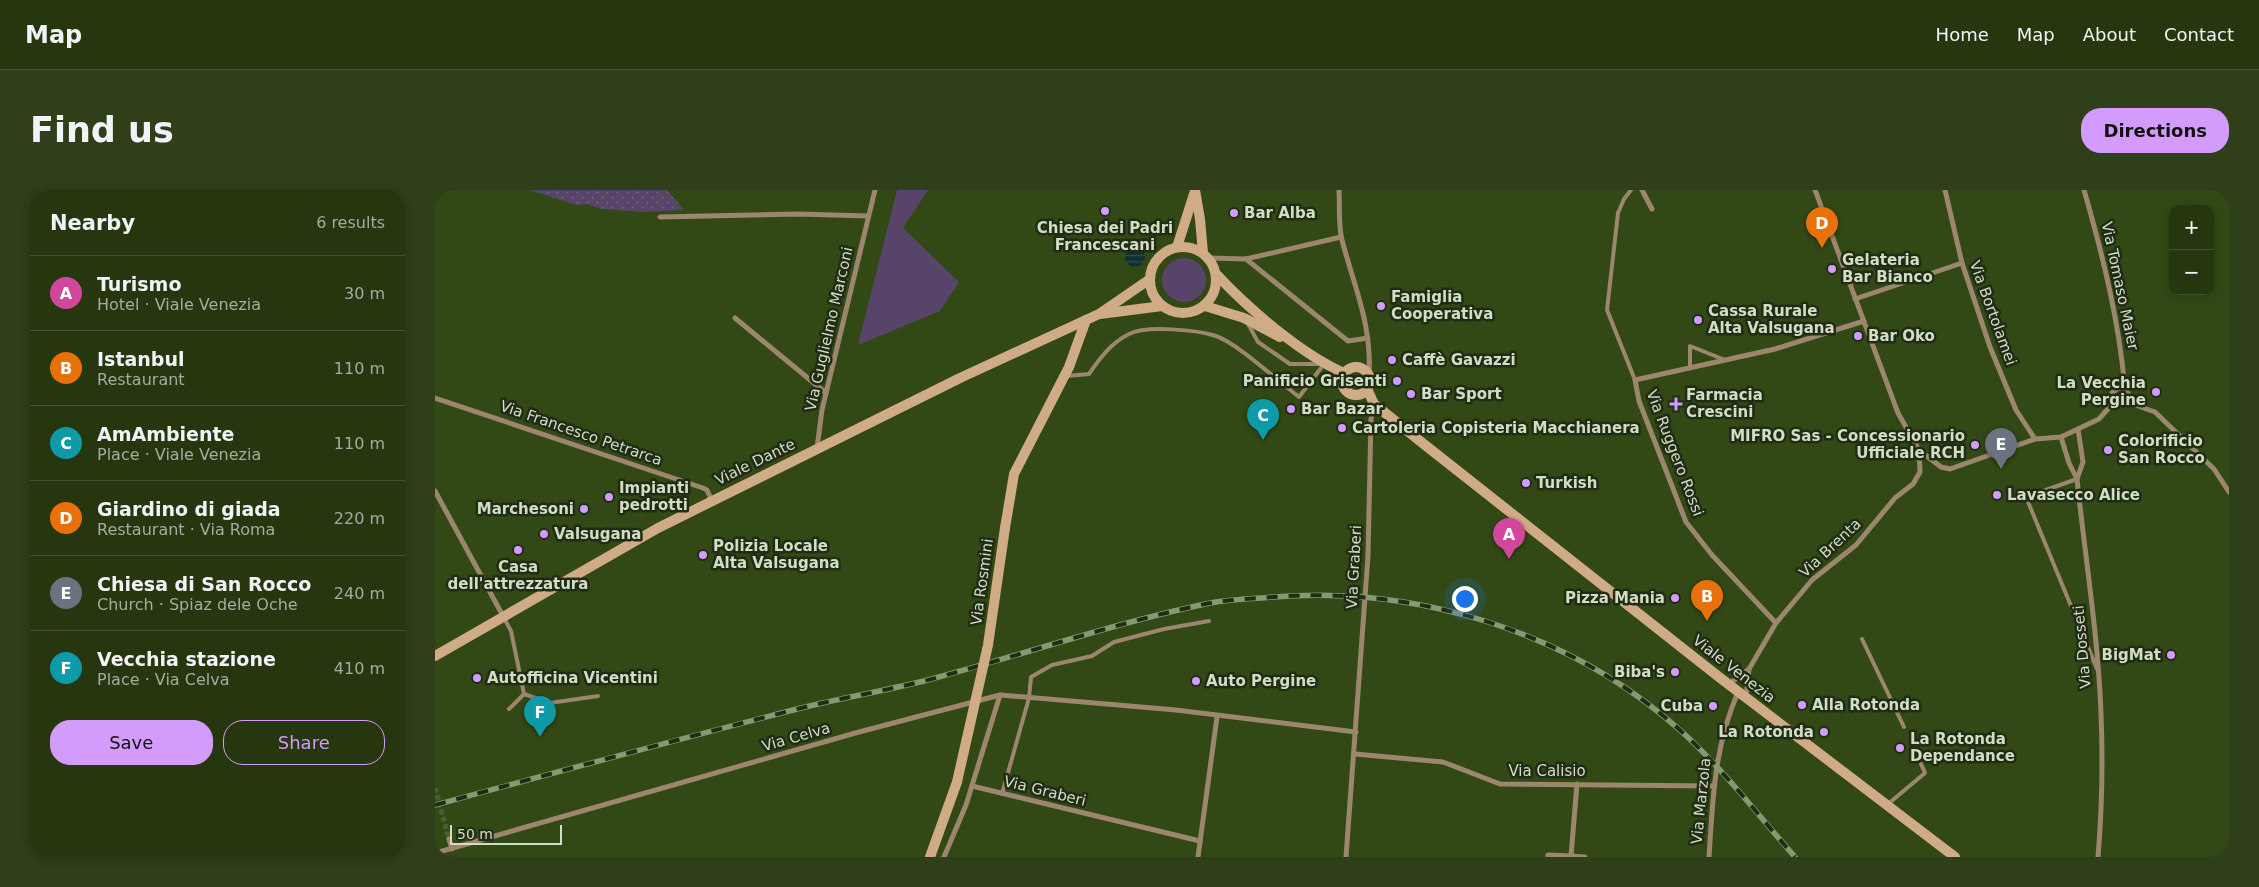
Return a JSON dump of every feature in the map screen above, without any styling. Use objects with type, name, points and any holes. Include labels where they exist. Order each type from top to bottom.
[{"type":"main road","points":[[1177,247],[1195,191]]},
{"type":"main road","points":[[1195,191],[1206,256],[1217,275],[1243,302],[1324,364],[1344,373]]},
{"type":"main road","points":[[1206,256],[1193,248],[1177,247],[1162,255],[1155,262],[1150,279],[1151,291],[1162,306],[1172,312],[1186,314],[1205,306],[1213,297],[1217,286],[1217,275]]},
{"type":"main road","name":"Viale Dante","points":[[435,656],[658,528],[817,448],[1099,314],[1150,279]]},
{"type":"main road","name":"Viale Dante","points":[[1099,314],[1162,306]]},
{"type":"main road","points":[[1205,306],[1244,318],[1303,348]]},
{"type":"main road","name":"Via Rosmini","points":[[930,857],[957,782],[987,645],[1014,474],[1065,376],[1086,320]]},
{"type":"main road","points":[[1368,390],[1359,396],[1350,394],[1343,387],[1342,378],[1344,373],[1357,367],[1362,368],[1369,374]]},
{"type":"main road","name":"Viale Venezia","points":[[1369,374],[1371,383],[1368,390],[1374,404],[1742,695],[1955,857]]},
{"type":"main road","name":"Viale Venezia","points":[[1924,834],[1946,857]]},
{"type":"street","name":"Via Guglielmo Marconi","points":[[817,448],[822,410],[875,190]]},
{"type":"street","points":[[1339,190],[1341,237],[1361,303],[1370,350],[1369,374]]},
{"type":"street","points":[[1642,190],[1652,209]]},
{"type":"street","points":[[1815,190],[1898,413],[1919,450],[1941,467],[1950,469],[2035,439],[2061,437],[2099,419],[2114,402]]},
{"type":"street","name":"Via Bortolamei","points":[[1945,190],[1962,263],[1990,347],[2016,410],[2035,439]]},
{"type":"street","name":"Via Tomaso Maier","points":[[2084,190],[2111,291],[2122,355],[2125,389]]},
{"type":"street","points":[[659,216],[798,214],[868,216]]},
{"type":"street","points":[[1206,256],[1246,259],[1341,237]]},
{"type":"street","points":[[1246,259],[1348,341],[1368,338]]},
{"type":"street","points":[[1855,298],[1962,263]]},
{"type":"street","points":[[735,318],[826,393]]},
{"type":"street","points":[[1635,380],[1775,349],[1864,321]]},
{"type":"street","name":"Via Ruggero Rossi","points":[[1635,380],[1639,402],[1686,522],[1712,555],[1776,623]]},
{"type":"street","points":[[2114,402],[2112,393],[2118,388],[2125,389],[2129,395],[2127,402]]},
{"type":"street","name":"Via Francesco Petrarca","points":[[435,398],[697,486],[707,490],[711,501]]},
{"type":"street","points":[[2114,402],[2120,405],[2127,402],[2155,412],[2214,469],[2229,492]]},
{"type":"street","name":"Via Graberi","points":[[1346,857],[1369,556],[1371,419],[1374,404]]},
{"type":"street","points":[[2077,479],[2083,462],[2078,429]]},
{"type":"street","name":"Via Dosseti","points":[[2061,437],[2069,464],[2077,479],[2101,711],[2102,798],[2099,857]]},
{"type":"street","name":"Via Brenta","points":[[1742,695],[1749,670],[1776,623],[1812,580],[1856,545],[1895,498],[1913,484],[1920,472],[1919,450]]},
{"type":"street","points":[[435,491],[503,616]]},
{"type":"street","name":"Via Brenta","points":[[1729,684],[1749,670]]},
{"type":"street","points":[[944,857],[972,786],[1000,695],[1176,710],[1217,717],[1356,732]]},
{"type":"street","name":"Via Celva","points":[[435,853],[859,732],[1000,695]]},
{"type":"street","name":"Via Marzola","points":[[1709,857],[1713,786],[1721,736],[1742,695]]},
{"type":"street","points":[[1198,857],[1217,717]]},
{"type":"street","name":"Via Calisio","points":[[1355,754],[1443,762],[1500,784],[1713,786]]},
{"type":"street","points":[[1571,856],[1577,784]]},
{"type":"street","name":"Via Graberi","points":[[972,786],[1200,841]]},
{"type":"street","points":[[449,839],[452,848]]},
{"type":"street","points":[[1547,857],[1548,855],[1585,857]]},
{"type":"lane","points":[[1631,190],[1624,199],[1618,213],[1607,310],[1635,380]]},
{"type":"lane","points":[[1244,318],[1258,342],[1290,364],[1324,364]]},
{"type":"lane","points":[[1065,376],[1089,374],[1105,352],[1130,333],[1174,328],[1217,336],[1233,346],[1299,397],[1324,364]]},
{"type":"lane","points":[[1690,367],[1690,346],[1725,360]]},
{"type":"lane","points":[[2077,479],[2025,497],[2097,669]]},
{"type":"lane","points":[[503,616],[511,631],[524,694]]},
{"type":"lane","points":[[1002,794],[1029,698],[1031,677],[1052,665],[1092,656],[1115,642],[1164,629],[1209,621]]},
{"type":"lane","points":[[1862,639],[1903,727]]},
{"type":"lane","points":[[524,694],[550,703],[598,696]]},
{"type":"lane","points":[[509,709],[524,694]]},
{"type":"lane","points":[[1886,806],[1925,773],[1921,764]]},
{"type":"shaded area","points":[[530,190],[667,190],[684,210],[644,212],[602,209],[587,204],[577,205]]},
{"type":"shaded area","points":[[897,190],[928,190],[903,228],[959,282],[940,311],[858,345]]},
{"type":"shaded area","points":[[1184,258],[1196,262],[1202,268],[1206,280],[1202,292],[1196,298],[1184,302],[1172,298],[1166,292],[1162,280],[1166,268],[1172,262]]},
{"type":"water","points":[[1131,247],[1139,247],[1145,253],[1145,261],[1139,267],[1131,267],[1125,261],[1125,253]]},
{"type":"tunnel","points":[[435,788],[449,839]]},
{"type":"railway","points":[[435,805],[801,708],[924,681],[1174,611],[1229,600],[1318,595],[1374,598],[1430,607],[1485,621],[1538,641],[1589,666],[1637,696],[1681,731],[1726,776],[1795,857]]},
{"type":"place","name":"Chiesa dei Padri Francescani","points":[[1105,211]]},
{"type":"place","name":"Bar Alba","points":[[1234,213]]},
{"type":"place","name":"Giardino di giada","points":[[1822,248]]},
{"type":"place","name":"Gelateria Bar Bianco","points":[[1832,269]]},
{"type":"place","name":"Famiglia Cooperativa","points":[[1381,306]]},
{"type":"place","name":"Cassa Rurale Alta Valsugana","points":[[1698,320]]},
{"type":"place","name":"Bar Oko","points":[[1858,336]]},
{"type":"place","name":"Caffè Gavazzi","points":[[1392,360]]},
{"type":"place","name":"Panificio Grisenti","points":[[1397,381]]},
{"type":"place","name":"La Vecchia Pergine","points":[[2156,392]]},
{"type":"place","name":"Bar Sport","points":[[1411,394]]},
{"type":"place","name":"Farmacia Crescini","points":[[1676,404]]},
{"type":"place","name":"Bar Bazar","points":[[1291,409]]},
{"type":"place","name":"Cartoleria Copisteria Macchianera","points":[[1342,428]]},
{"type":"place","name":"AmAmbiente","points":[[1263,440]]},
{"type":"place","name":"MIFRO Sas - Concessionario Ufficiale RCH","points":[[1975,445]]},
{"type":"place","name":"Colorificio San Rocco","points":[[2108,450]]},
{"type":"place","name":"Chiesa di San Rocco","points":[[2001,469]]},
{"type":"place","name":"Turkish","points":[[1526,483]]},
{"type":"place","name":"Lavasecco Alice","points":[[1997,495]]},
{"type":"place","name":"Impianti pedrotti","points":[[609,497]]},
{"type":"place","name":"Marchesoni","points":[[584,509]]},
{"type":"place","name":"Valsugana","points":[[544,534]]},
{"type":"place","name":"Casa dell'attrezzatura","points":[[518,550]]},
{"type":"place","name":"Polizia Locale Alta Valsugana","points":[[703,555]]},
{"type":"place","name":"Turismo","points":[[1509,559]]},
{"type":"place","name":"Pizza Mania","points":[[1675,598]]},
{"type":"place","name":"Istanbul","points":[[1707,621]]},
{"type":"place","name":"BigMat","points":[[2171,655]]},
{"type":"place","name":"Biba's","points":[[1675,672]]},
{"type":"place","name":"Autofficina Vicentini","points":[[477,678]]},
{"type":"place","name":"Auto Pergine","points":[[1196,681]]},
{"type":"place","name":"Alla Rotonda","points":[[1802,705]]},
{"type":"place","name":"Cuba","points":[[1713,706]]},
{"type":"place","name":"La Rotonda","points":[[1824,732]]},
{"type":"place","name":"Vecchia stazione","points":[[540,737]]},
{"type":"place","name":"La Rotonda Dependance","points":[[1900,748]]}]
